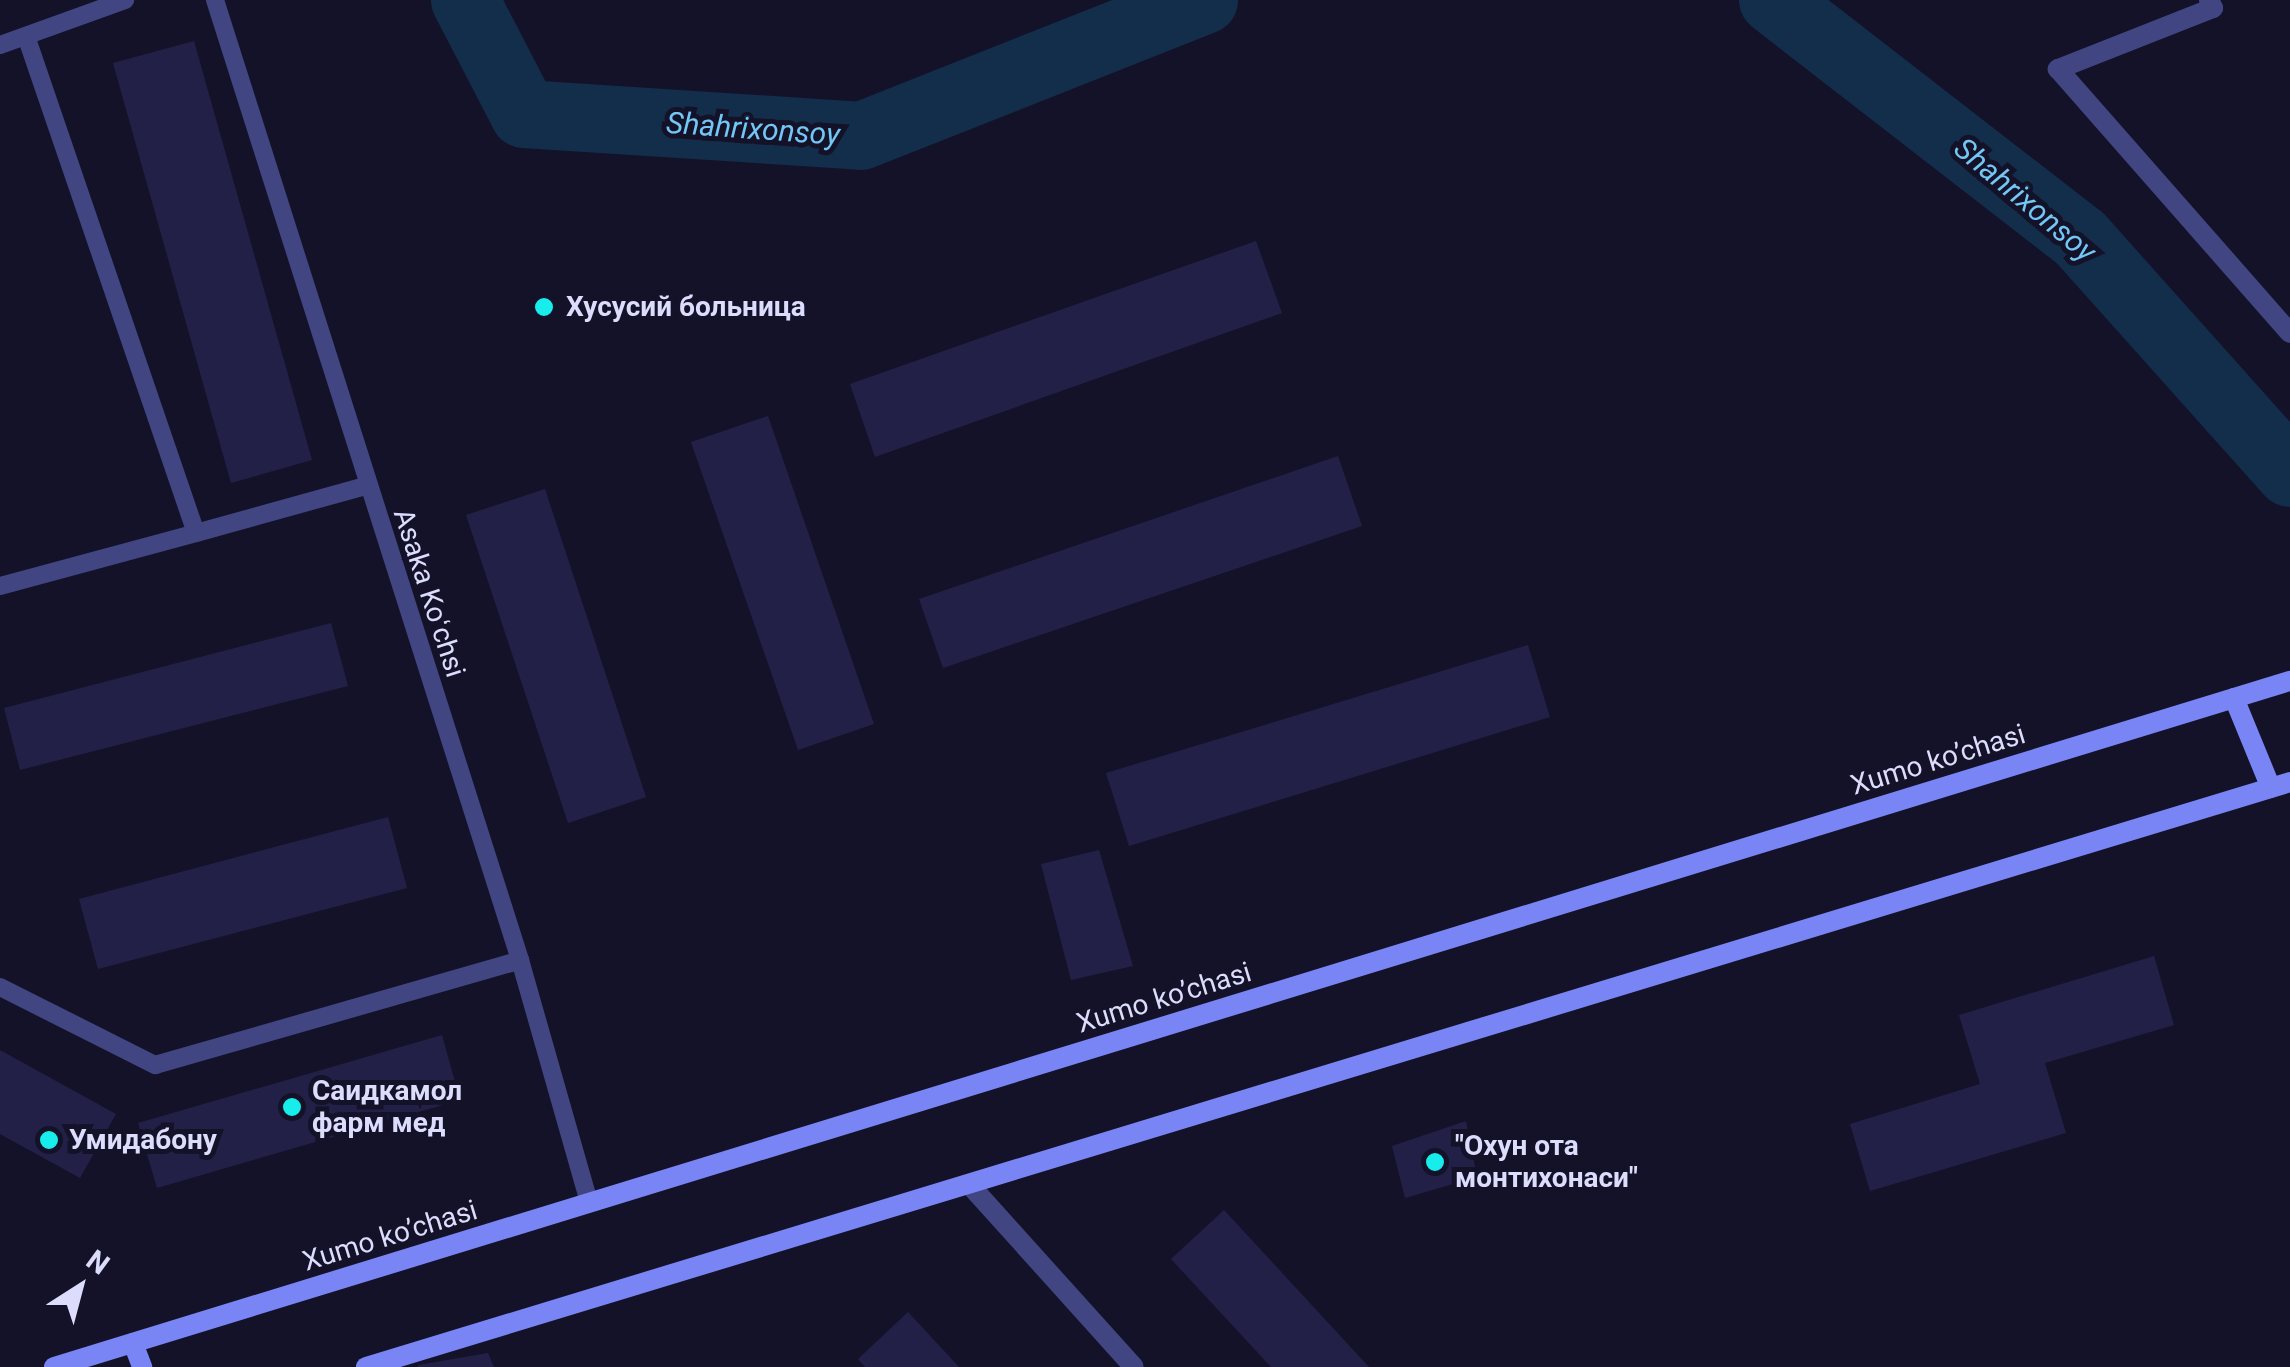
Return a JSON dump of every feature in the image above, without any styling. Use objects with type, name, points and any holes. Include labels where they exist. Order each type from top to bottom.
[{"type":"main road","name":"Xumo ko’chasi","points":[[54,1367],[2290,680]]},
{"type":"main road","points":[[366,1367],[2280,785],[2234,698]]},
{"type":"main road","points":[[132,1343],[142,1367]]},
{"type":"street","points":[[2209,0],[2212,8],[2058,68],[2290,332]]},
{"type":"street","points":[[969,1184],[1134,1367]]},
{"type":"lane","points":[[0,45],[125,0]]},
{"type":"lane","name":"Asaka Koʻchsi","points":[[215,0],[300,258],[365,486],[520,960],[590,1203]]},
{"type":"lane","points":[[26,36],[196,533]]},
{"type":"lane","points":[[0,586],[365,486]]},
{"type":"lane","points":[[0,987],[155,1065],[520,960]]},
{"type":"building","points":[[194,41],[312,460],[231,483],[113,63]]},
{"type":"building","points":[[1256,241],[1282,313],[875,457],[850,384]]},
{"type":"building","points":[[768,416],[874,724],[798,750],[691,442]]},
{"type":"building","points":[[1338,456],[1362,526],[943,668],[919,599]]},
{"type":"building","points":[[545,489],[646,797],[568,823],[466,515]]},
{"type":"building","points":[[331,623],[348,686],[20,770],[4,708]]},
{"type":"building","points":[[1528,645],[1550,717],[1129,846],[1106,773]]},
{"type":"building","points":[[388,817],[407,888],[98,969],[79,899]]},
{"type":"building","points":[[1099,850],[1133,966],[1071,980],[1041,864]]},
{"type":"building","points":[[2154,956],[2174,1025],[2045,1063],[2066,1133],[1870,1191],[1850,1124],[1980,1084],[1959,1015]]},
{"type":"building","points":[[442,1035],[460,1100],[157,1188],[138,1123]]},
{"type":"building","points":[[0,1050],[116,1114],[80,1178],[0,1134]]},
{"type":"building","name":"\"Охун ота монтихонаси\"","points":[[1466,1121],[1477,1177],[1405,1198],[1392,1146]]},
{"type":"building","points":[[1224,1210],[1369,1367],[1271,1367],[1171,1259]]},
{"type":"building","points":[[908,1312],[959,1367],[865,1367],[858,1359]]},
{"type":"building","points":[[488,1353],[494,1367],[418,1367],[418,1365]]},
{"type":"waterway","name":"Shahrixonsoy","points":[[465,0],[524,114],[861,136],[1204,0]]},
{"type":"waterway","name":"Shahrixonsoy","points":[[1773,0],[2080,238],[2290,473]]},
{"type":"place","name":"Хусусий больница","points":[[544,307]]},
{"type":"place","name":"Саидкамол фарм мед","points":[[292,1107]]},
{"type":"place","name":"Умидабону","points":[[49,1140]]},
{"type":"place","name":"\"Охун ота монтихонаси\"","points":[[1435,1162]]}]
